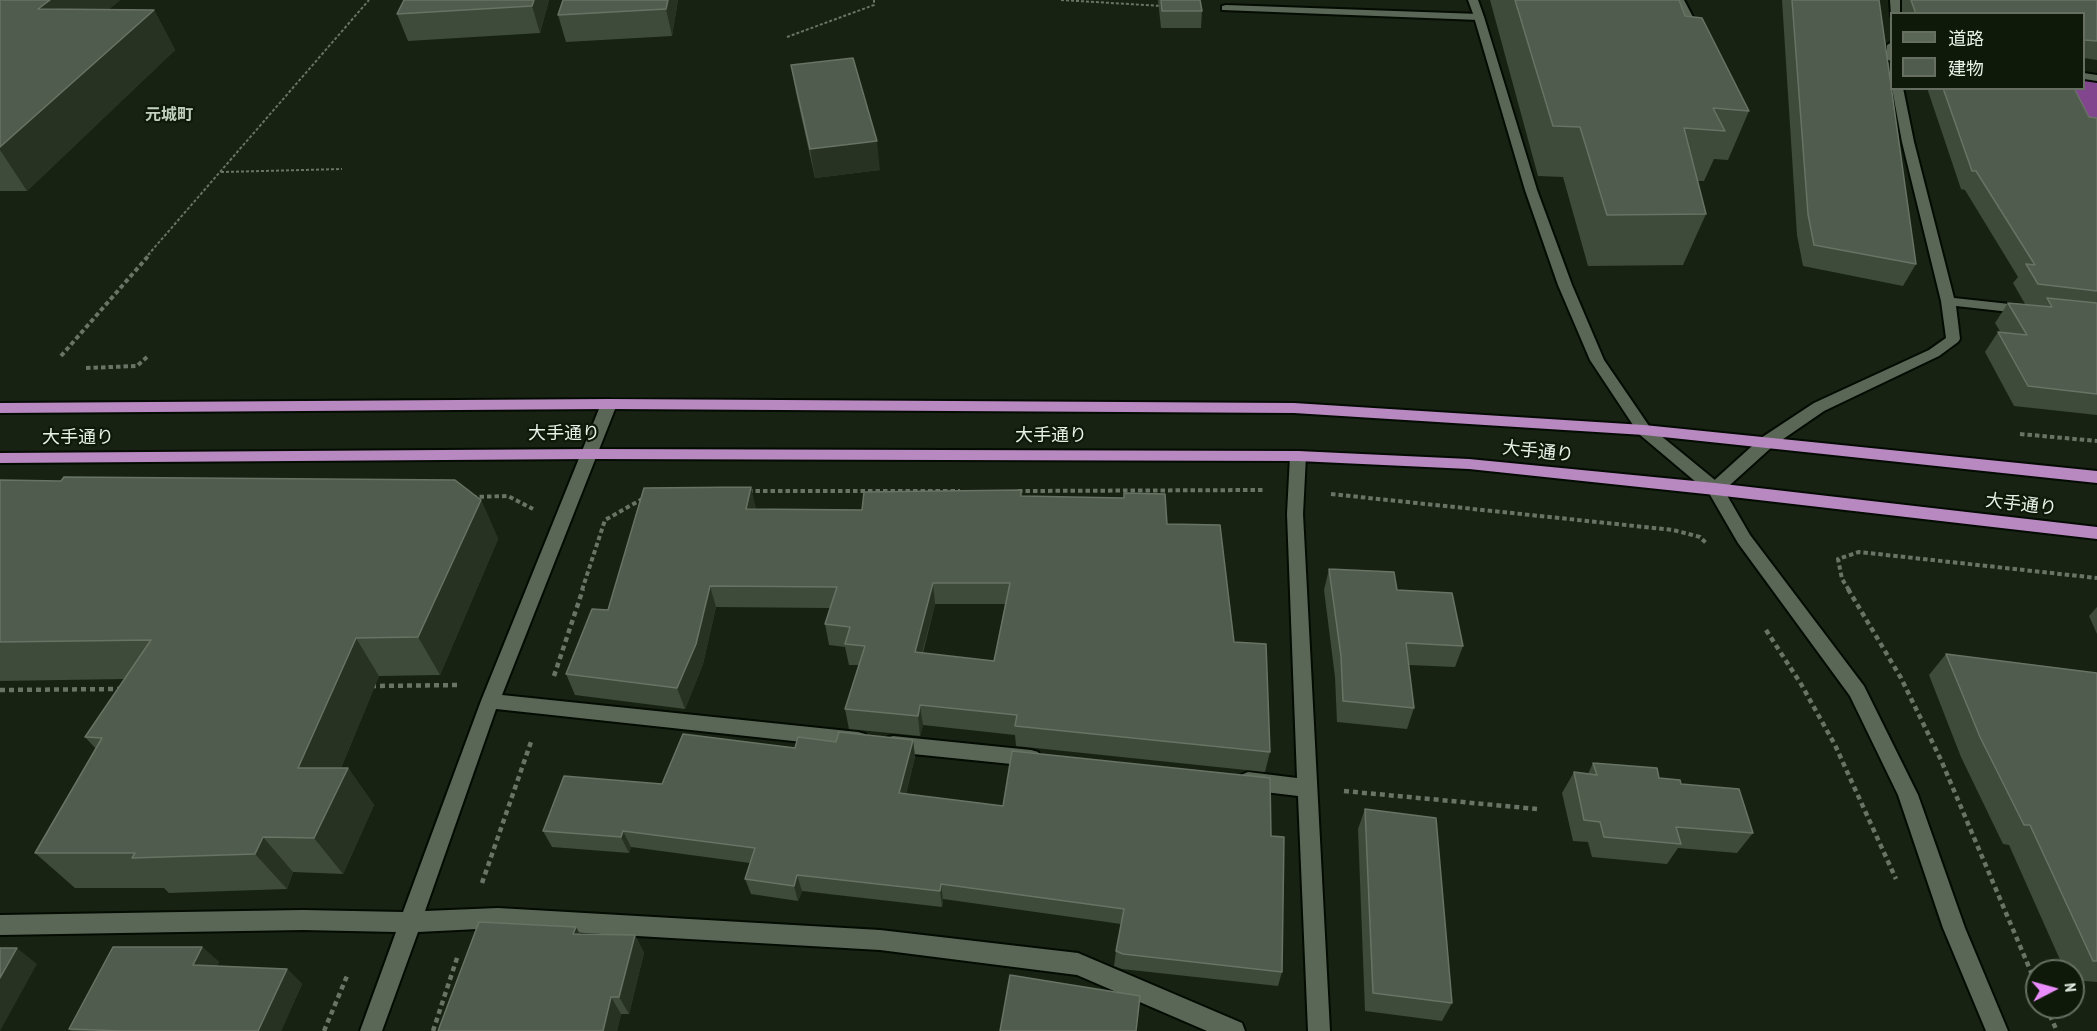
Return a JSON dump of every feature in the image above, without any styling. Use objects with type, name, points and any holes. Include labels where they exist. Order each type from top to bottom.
[{"type":"highway","name":"大手通り","points":[[0,408],[609,404],[1294,408],[1644,430],[2097,477]]},
{"type":"highway","name":"大手通り","points":[[0,458],[591,454],[1298,456],[1469,464],[1715,489],[2097,533]]},
{"type":"street","points":[[1473,0],[1531,190],[1565,285],[1597,360],[1644,430],[1715,489],[1744,539],[1842,669],[1869,715],[1908,795],[1954,928],[1997,1031]]},
{"type":"street","points":[[1679,0],[1701,42]]},
{"type":"street","points":[[1226,8],[1479,17]]},
{"type":"street","points":[[1715,489],[1767,442],[1819,407],[1945,346],[1953,339],[1948,301],[1908,142],[1898,90]]},
{"type":"street","points":[[1948,301],[2040,312]]},
{"type":"street","points":[[371,1031],[490,701],[591,454],[609,404]]},
{"type":"street","points":[[1298,456],[1296,514],[1319,1031]]},
{"type":"street","points":[[490,701],[1044,760]]},
{"type":"street","points":[[1223,779],[1307,788]]},
{"type":"street","points":[[0,925],[411,922],[498,918],[880,940],[1078,964],[1234,1031]]},
{"type":"path","points":[[61,356],[369,0]]},
{"type":"path","points":[[787,37],[874,5],[874,0]]},
{"type":"path","points":[[1061,0],[1168,6]]},
{"type":"path","points":[[220,172],[342,169]]},
{"type":"path","points":[[86,368],[137,366],[147,357]]},
{"type":"path","points":[[1013,491],[1264,490]]},
{"type":"path","points":[[738,491],[965,491]]},
{"type":"path","points":[[1331,494],[1673,530],[1700,537],[1708,545]]},
{"type":"path","points":[[462,497],[508,496],[537,511]]},
{"type":"path","points":[[434,1031],[605,520],[647,496]]},
{"type":"path","points":[[2026,959],[1941,760],[1901,678],[1842,579],[1838,559],[1859,552],[2097,578]]},
{"type":"path","points":[[1762,624],[1801,684],[1835,746],[1899,885]]},
{"type":"path","points":[[359,686],[467,685]]},
{"type":"path","points":[[0,690],[132,689]]},
{"type":"path","points":[[1307,788],[1537,809]]},
{"type":"path","points":[[324,1031],[347,976]]},
{"type":"building","points":[[0,0],[50,0],[38,9],[154,10],[0,147]]},
{"type":"building","points":[[404,0],[534,0],[532,6],[397,14]]},
{"type":"building","points":[[563,0],[668,0],[666,9],[558,15]]},
{"type":"building","points":[[1161,0],[1200,0],[1202,11],[1162,11]]},
{"type":"building","points":[[1515,0],[1679,0],[1685,16],[1702,18],[1749,111],[1713,108],[1725,131],[1684,128],[1706,214],[1607,215],[1580,127],[1553,126]]},
{"type":"building","points":[[1792,0],[1879,0],[1916,264],[1814,245],[1808,214]]},
{"type":"building","points":[[1911,0],[2097,0],[2097,41],[2085,40],[2085,12],[1915,12]]},
{"type":"building","points":[[853,58],[877,141],[810,149],[791,65]]},
{"type":"building","points":[[1944,90],[2075,90],[2089,117],[2097,118],[2097,291],[2038,284],[2026,264],[2035,265],[1976,171],[1972,171]]},
{"type":"building","points":[[2047,298],[2097,303],[2097,394],[2028,386],[1998,332],[2027,335],[2008,303],[2052,307]]},
{"type":"building","points":[[64,477],[455,480],[481,500],[418,637],[356,638],[298,768],[348,768],[314,838],[263,837],[255,854],[132,858],[135,853],[35,853],[102,738],[85,737],[151,640],[0,642],[0,480],[61,481]]},
{"type":"building","points":[[751,487],[746,509],[862,510],[864,492],[1021,490],[1021,496],[1124,498],[1124,493],[1165,494],[1167,524],[1220,525],[1234,642],[1266,644],[1270,752],[1015,726],[1017,715],[920,705],[918,716],[845,709],[865,646],[845,644],[850,627],[825,624],[837,587],[710,586],[696,644],[677,688],[566,674],[592,609],[608,610],[644,488]],"holes":[[[933,583],[1010,583],[994,661],[915,652]]]},
{"type":"building","points":[[1329,569],[1394,572],[1397,590],[1452,593],[1463,646],[1406,643],[1414,708],[1343,701],[1341,656]]},
{"type":"building","points":[[1946,654],[2097,673],[2097,961],[2093,961],[2030,825],[2024,825],[1980,737]]},
{"type":"building","points":[[839,732],[913,740],[899,793],[1003,806],[1012,751],[1270,778],[1271,836],[1284,837],[1282,972],[1123,954],[1116,951],[1124,909],[941,884],[940,891],[797,875],[794,886],[745,879],[755,848],[623,831],[621,837],[543,831],[564,776],[662,784],[683,734],[795,748],[798,737],[836,742]]},
{"type":"building","points":[[1593,763],[1657,768],[1659,778],[1680,780],[1681,784],[1739,789],[1753,833],[1676,827],[1681,844],[1604,837],[1600,822],[1584,820],[1574,772],[1597,775]]},
{"type":"building","points":[[1365,809],[1436,818],[1452,1003],[1373,993]]},
{"type":"building","points":[[479,922],[576,927],[573,934],[635,935],[619,997],[611,997],[603,1031],[438,1031]]},
{"type":"building","points":[[113,947],[202,947],[193,965],[287,969],[258,1031],[69,1029]]},
{"type":"building","points":[[0,948],[17,948],[0,978]]},
{"type":"building","points":[[1010,975],[1140,996],[1136,1031],[1000,1031]]},
{"type":"waterway","points":[[2078,90],[2097,122]]},
{"type":"district","name":"元城町","points":[[169,115]]}]
